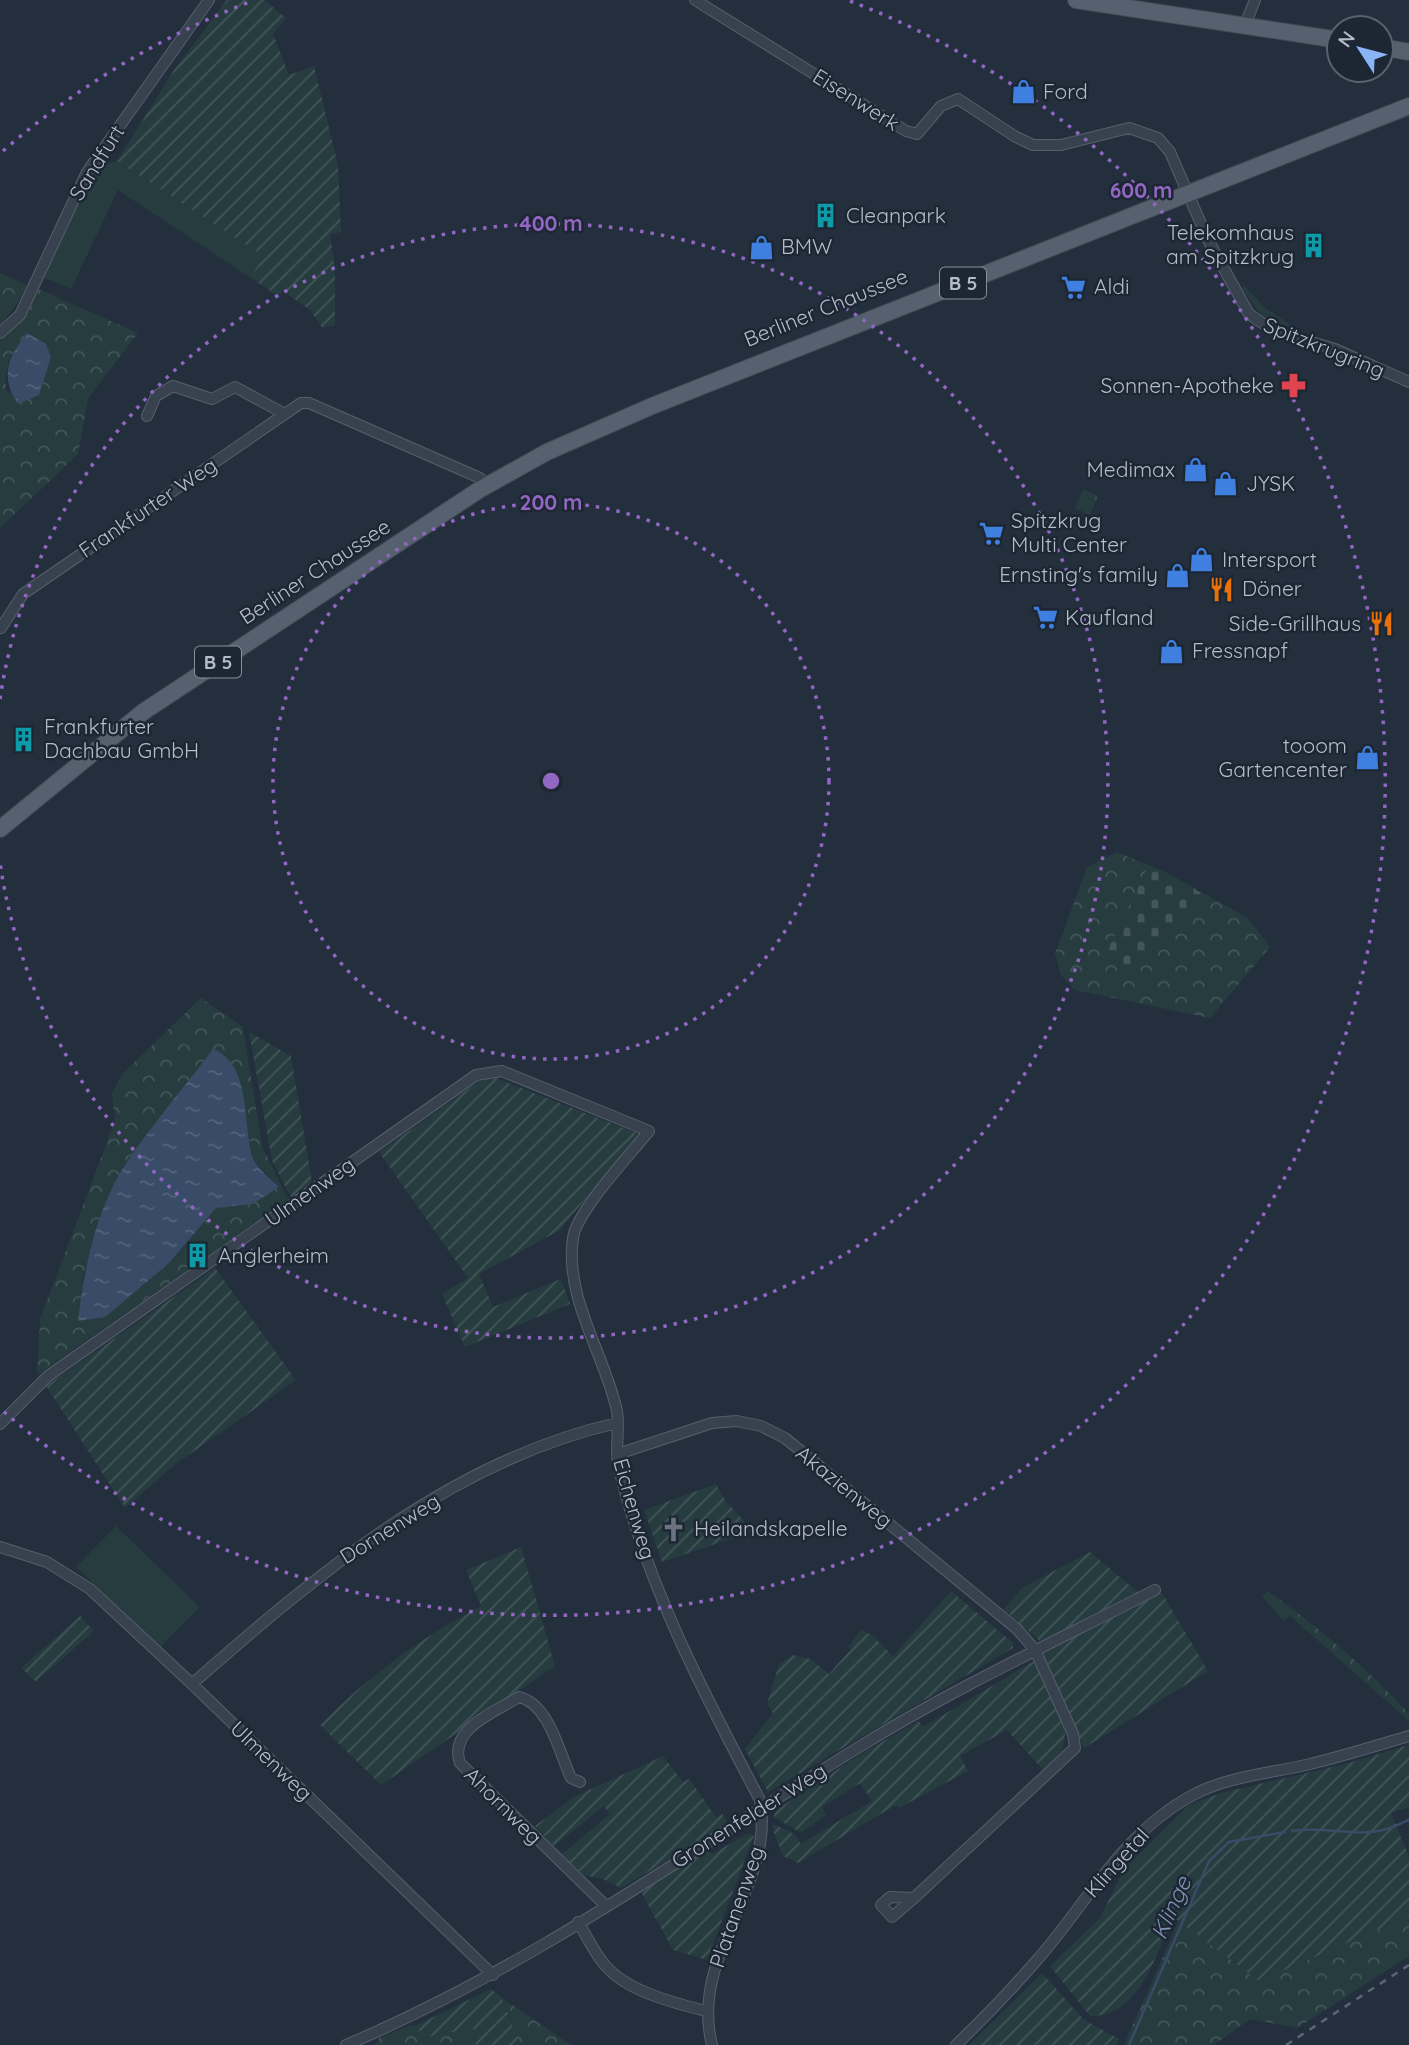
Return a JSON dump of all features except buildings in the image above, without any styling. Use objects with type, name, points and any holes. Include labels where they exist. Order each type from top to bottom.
[{"type":"main road","points":[[1076,0],[1325,38]]},
{"type":"main road","name":"Berliner Chaussee","points":[[0,830],[143,712],[486,482],[652,406],[1186,191],[1409,98]]},
{"type":"main road","name":"Berliner Chaussee","points":[[1186,191],[1409,106]]},
{"type":"street","name":"Sandfurt","points":[[0,333],[20,314],[86,172],[209,0]]},
{"type":"street","name":"Eisenwerk","points":[[695,0],[906,131],[917,134],[941,106],[949,100],[958,99],[1033,145],[1061,145],[1110,131],[1140,130],[1158,138],[1170,152],[1186,191]]},
{"type":"street","points":[[1245,25],[1255,0]]},
{"type":"street","name":"Spitzkrugring","points":[[1186,191],[1249,314],[1260,325],[1335,349],[1409,382]]},
{"type":"street","points":[[148,416],[156,396],[173,386],[212,399],[235,387],[285,414]]},
{"type":"street","name":"Frankfurter Weg","points":[[1,628],[23,594],[301,403],[309,403],[486,482]]},
{"type":"street","name":"Ulmenweg","points":[[0,1424],[48,1376],[476,1075],[502,1071],[649,1131]]},
{"type":"street","name":"Eichenweg","points":[[649,1131],[591,1201],[573,1236],[572,1264],[578,1295],[617,1413],[618,1454],[658,1590],[691,1669],[760,1800],[762,1810]]},
{"type":"street","name":"Akazienweg","points":[[618,1454],[712,1423],[737,1421],[761,1426],[785,1438],[861,1500],[1017,1629],[1035,1650]]},
{"type":"street","name":"Dornenweg","points":[[192,1684],[306,1586],[411,1513],[489,1470],[534,1450],[617,1423]]},
{"type":"street","name":"Ulmenweg","points":[[0,1547],[47,1562],[90,1589],[493,1975]]},
{"type":"street","name":"Gronenfelder Weg","points":[[346,2045],[493,1975],[762,1810],[865,1743],[1035,1650],[1155,1590]]},
{"type":"street","points":[[914,1898],[1075,1748],[1073,1734],[1035,1650]]},
{"type":"street","name":"Ahornweg","points":[[580,1782],[571,1778],[540,1709],[528,1699],[519,1697],[463,1733],[457,1745],[460,1763],[606,1906]]},
{"type":"street","name":"Klingetal","points":[[956,2045],[1037,1960],[1111,1863],[1141,1832],[1170,1809],[1193,1794],[1218,1785],[1323,1761],[1409,1736]]},
{"type":"street","name":"Platanenweg","points":[[712,2045],[706,2011],[717,1958],[760,1848],[762,1810]]},
{"type":"street","points":[[578,1923],[604,1965],[617,1976],[652,1993],[706,2011]]},
{"type":"green space","points":[[227,0],[264,0],[286,18],[273,34],[289,75],[314,66],[338,165],[341,232],[330,235],[335,270],[335,325],[322,328],[310,310],[283,291],[279,297],[251,278],[263,256],[117,161],[174,70]]},
{"type":"green space","points":[[117,161],[264,256],[251,278],[118,190],[71,289],[40,276],[95,171],[104,164]]},
{"type":"green space","points":[[0,273],[27,285],[19,301],[0,326]]},
{"type":"green space","points":[[1243,284],[1264,307],[1293,326],[1291,328],[1265,320],[1242,289]]},
{"type":"green space","points":[[38,289],[138,333],[88,399],[78,454],[0,528],[0,341],[28,313]],"holes":[[[27,333],[8,395],[5,378],[9,362]]]},
{"type":"green space","points":[[1083,489],[1098,496],[1090,515],[1075,508]]},
{"type":"green space","points":[[1117,852],[1167,873],[1248,918],[1270,947],[1210,1018],[1075,990],[1061,975],[1055,954],[1087,867]]},
{"type":"green space","points":[[1149,865],[1209,897],[1132,974],[1104,958]]},
{"type":"green space","points":[[201,998],[243,1027],[262,1146],[288,1200],[37,1375],[40,1319],[115,1121],[112,1093],[123,1073]],"holes":[[[241,1085],[245,1121],[254,1161],[279,1187],[253,1204],[216,1208],[169,1263],[82,1282],[97,1226],[119,1175]]]},
{"type":"green space","points":[[249,1032],[291,1056],[312,1182],[291,1197],[272,1161]]},
{"type":"green space","points":[[493,1077],[639,1134],[560,1230],[479,1274],[493,1307],[561,1279],[570,1304],[465,1347],[442,1294],[468,1278],[379,1152],[481,1080]]},
{"type":"green space","points":[[215,1268],[296,1380],[177,1463],[125,1508],[46,1386]]},
{"type":"green space","points":[[716,1484],[725,1500],[753,1531],[662,1562],[644,1510]]},
{"type":"green space","points":[[116,1526],[200,1607],[160,1647],[76,1567]]},
{"type":"green space","points":[[521,1547],[555,1666],[381,1785],[320,1725],[357,1690],[396,1659],[481,1606],[466,1570]]},
{"type":"green space","points":[[1090,1552],[1140,1594],[1040,1641],[1004,1609],[1022,1588]]},
{"type":"green space","points":[[951,1591],[1013,1643],[1013,1648],[768,1792],[745,1749],[773,1713],[767,1704],[779,1664],[793,1655],[810,1659],[829,1674],[851,1649],[848,1647],[861,1630],[873,1636],[893,1656]]},
{"type":"green space","points":[[1161,1591],[1208,1671],[1084,1748],[1042,1654]]},
{"type":"green space","points":[[1268,1591],[1359,1664],[1409,1714],[1409,1721],[1290,1616],[1283,1621],[1262,1596]]},
{"type":"green space","points":[[80,1616],[94,1631],[36,1682],[21,1668]]},
{"type":"green space","points":[[1034,1661],[1066,1729],[1062,1753],[1043,1770],[1007,1730],[960,1756],[968,1771],[899,1808],[896,1805],[798,1863],[783,1856],[773,1824],[794,1834],[801,1844],[872,1801],[860,1783],[822,1807],[826,1815],[801,1833],[774,1817],[775,1811],[864,1752],[919,1721],[923,1727]]},
{"type":"green space","points":[[1409,1745],[1409,1807],[1391,1813],[1409,1857],[1409,1916],[1259,1981],[1173,1917],[1144,1981],[1122,2006],[1107,2014],[1090,2016],[1050,1966],[1100,1918],[1123,1871],[1189,1805],[1221,1793],[1345,1764]]},
{"type":"green space","points":[[663,1756],[683,1782],[689,1779],[716,1817],[722,1814],[729,1824],[621,1888],[605,1880],[584,1875],[561,1855],[610,1814],[604,1806],[554,1846],[535,1826],[574,1797]]},
{"type":"green space","points":[[749,1833],[754,1836],[707,1960],[673,1950],[641,1892],[709,1849],[712,1854]]},
{"type":"green space","points":[[1409,1916],[1409,1956],[1297,2028],[1250,2019],[1214,2045],[1124,2045],[1179,1920],[1259,1981]]},
{"type":"green space","points":[[1042,1973],[1083,2019],[1119,2039],[1116,2045],[969,2045]]},
{"type":"green space","points":[[491,1989],[502,1998],[520,2045],[476,2045],[473,2028],[422,2038],[417,2025]]},
{"type":"green space","points":[[502,1998],[571,2045],[520,2045]]},
{"type":"green space","points":[[417,2025],[423,2038],[473,2028],[476,2045],[375,2045],[379,2038]]},
{"type":"water","points":[[27,333],[46,344],[51,357],[39,395],[18,404],[9,385],[8,368]]},
{"type":"water","points":[[213,1049],[225,1057],[240,1081],[253,1158],[279,1187],[253,1204],[216,1208],[169,1263],[105,1317],[78,1321],[91,1246],[110,1192],[140,1144]]},
{"type":"waterway","name":"Klinge","points":[[1292,1831],[1372,1832],[1409,1820]]},
{"type":"waterway","name":"Klinge","points":[[1129,2045],[1209,1861],[1229,1842],[1285,1832]]},
{"type":"railway","points":[[1286,2045],[1409,1965]]},
{"type":"place","name":"Ford","points":[[1023,92]]},
{"type":"place","name":"Cleanpark","points":[[826,216]]},
{"type":"place","name":"Telekomhaus am Spitzkrug","points":[[1314,245]]},
{"type":"place","name":"BMW","points":[[761,247]]},
{"type":"place","name":"Aldi","points":[[1074,287]]},
{"type":"place","name":"Sonnen-Apotheke","points":[[1294,386]]},
{"type":"place","name":"Medimax","points":[[1195,470]]},
{"type":"place","name":"JYSK","points":[[1226,484]]},
{"type":"place","name":"Spitzkrug Multi Center","points":[[991,533]]},
{"type":"place","name":"Intersport","points":[[1202,560]]},
{"type":"place","name":"Ernsting's family","points":[[1178,575]]},
{"type":"place","name":"Döner","points":[[1222,589]]},
{"type":"place","name":"Kaufland","points":[[1045,618]]},
{"type":"place","name":"Side-Grillhaus","points":[[1381,624]]},
{"type":"place","name":"Fressnapf","points":[[1172,651]]},
{"type":"place","name":"Frankfurter Dachbau GmbH","points":[[24,739]]},
{"type":"place","name":"tooom Gartencenter","points":[[1367,758]]},
{"type":"place","name":"Anglerheim","points":[[198,1256]]},
{"type":"place","name":"Heilandskapelle","points":[[674,1529]]}]
